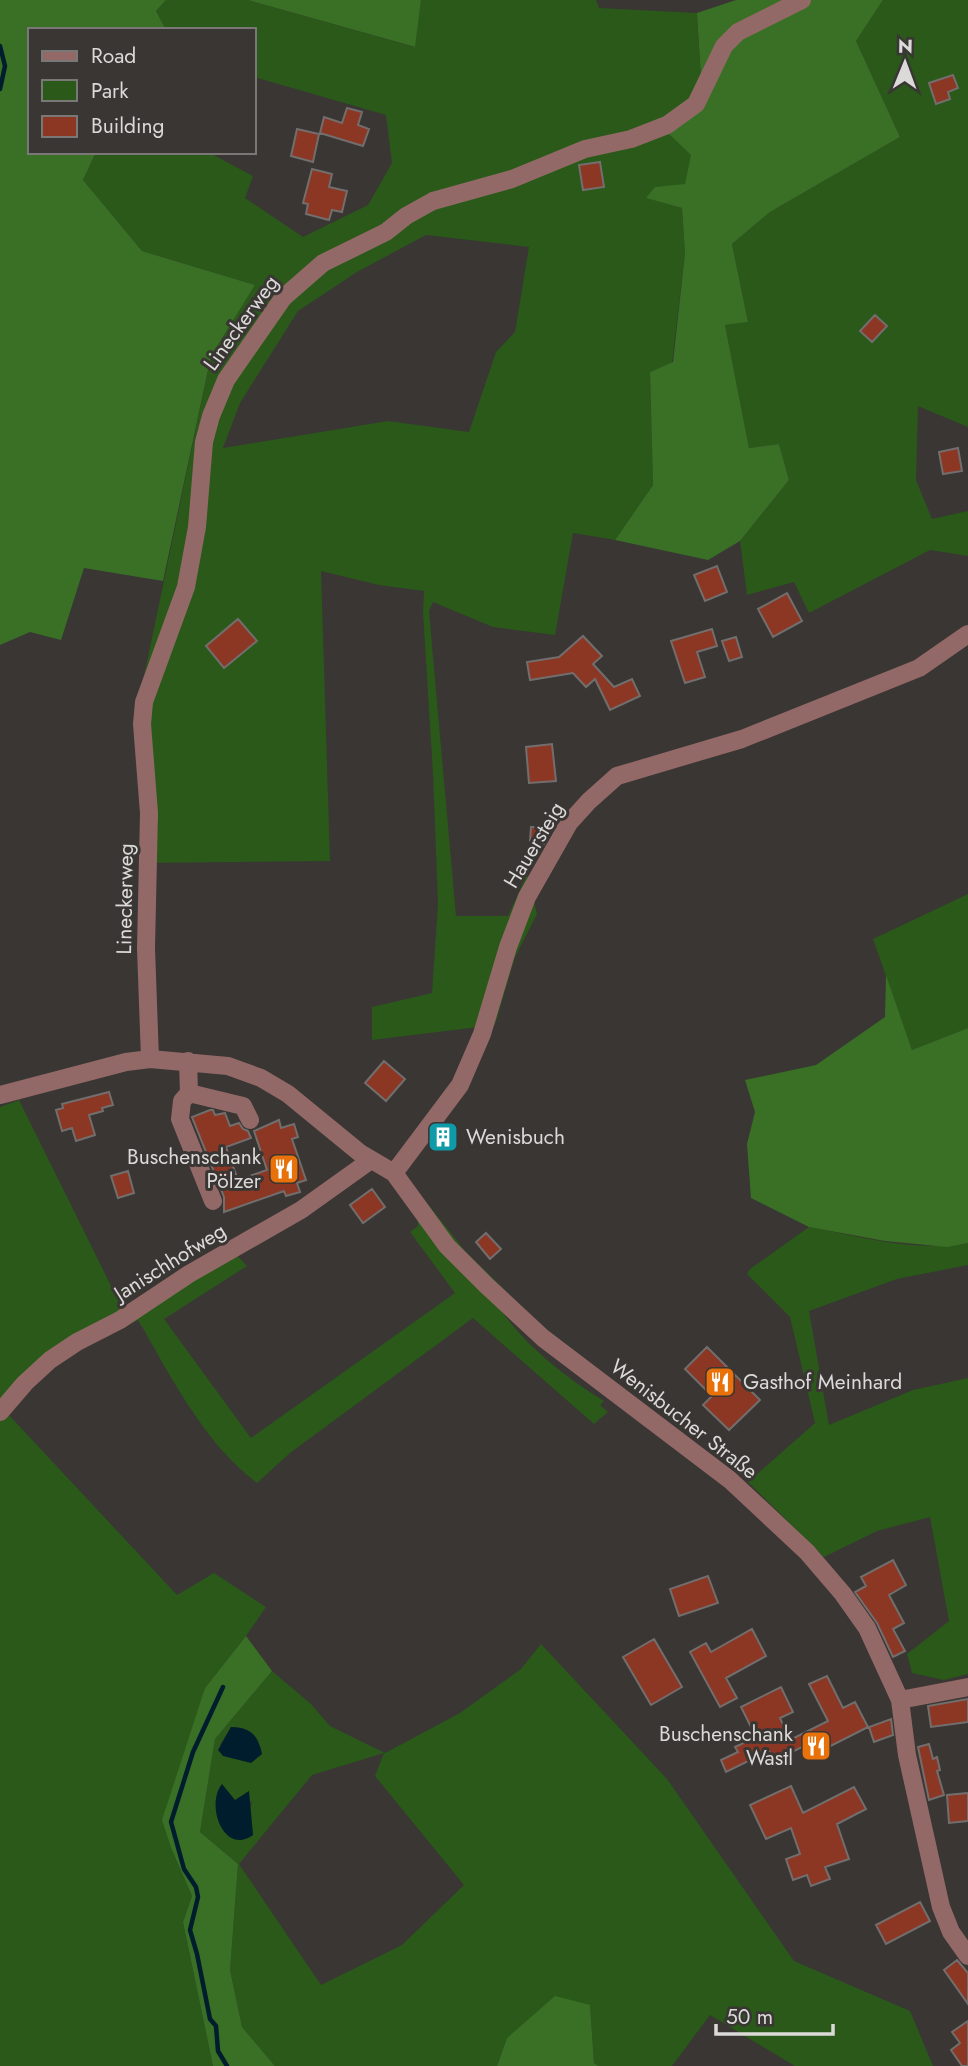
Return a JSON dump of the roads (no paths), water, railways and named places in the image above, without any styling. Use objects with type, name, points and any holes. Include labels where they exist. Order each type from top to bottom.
[{"type":"street","name":"Lineckerweg","points":[[150,1059],[146,936],[149,813],[142,724],[144,702],[186,587],[197,527],[204,442],[226,380],[283,298],[323,263],[386,232],[406,216],[433,201],[512,179],[585,149],[631,139],[667,125],[696,104],[724,46],[738,32],[802,0]]},
{"type":"street","name":"Hauersteig","points":[[394,1173],[460,1085],[482,1034],[508,947],[527,897],[569,823],[589,801],[617,776],[742,739],[919,668],[968,634]]},
{"type":"street","name":"Wenisbucher Straße","points":[[0,1095],[126,1062],[150,1059],[228,1066],[261,1078],[288,1094],[372,1160],[394,1173],[447,1246],[543,1338],[730,1480],[807,1552],[844,1594],[867,1628],[900,1700],[907,1755],[941,1907],[951,1932],[968,1956]]},
{"type":"street","points":[[188,1061],[189,1093],[182,1101],[180,1119],[213,1201]]},
{"type":"street","points":[[189,1093],[243,1106],[250,1120]]},
{"type":"street","name":"Janischhofweg","points":[[0,1412],[50,1360],[301,1210],[372,1160]]},
{"type":"street","points":[[900,1700],[968,1687]]},
{"type":"water","points":[[231,1727],[252,1733],[258,1742],[262,1754],[251,1763],[223,1756],[218,1750]]},
{"type":"water","points":[[222,1784],[235,1800],[249,1791],[253,1835],[243,1840],[226,1834],[220,1825],[216,1804],[217,1793]]},
{"type":"waterway","points":[[0,46],[5,66],[0,89]]},
{"type":"waterway","points":[[223,1687],[193,1752],[171,1822],[184,1869],[196,1887],[198,1897],[190,1930],[210,2019],[216,2026],[218,2051],[227,2066]]},
{"type":"place","name":"Wenisbuch","points":[[443,1137]]},
{"type":"place","name":"Buschenschank Pölzer","points":[[284,1169]]},
{"type":"place","name":"Gasthof Meinhard","points":[[720,1382]]},
{"type":"place","name":"Buschenschank Wastl","points":[[816,1746]]}]
